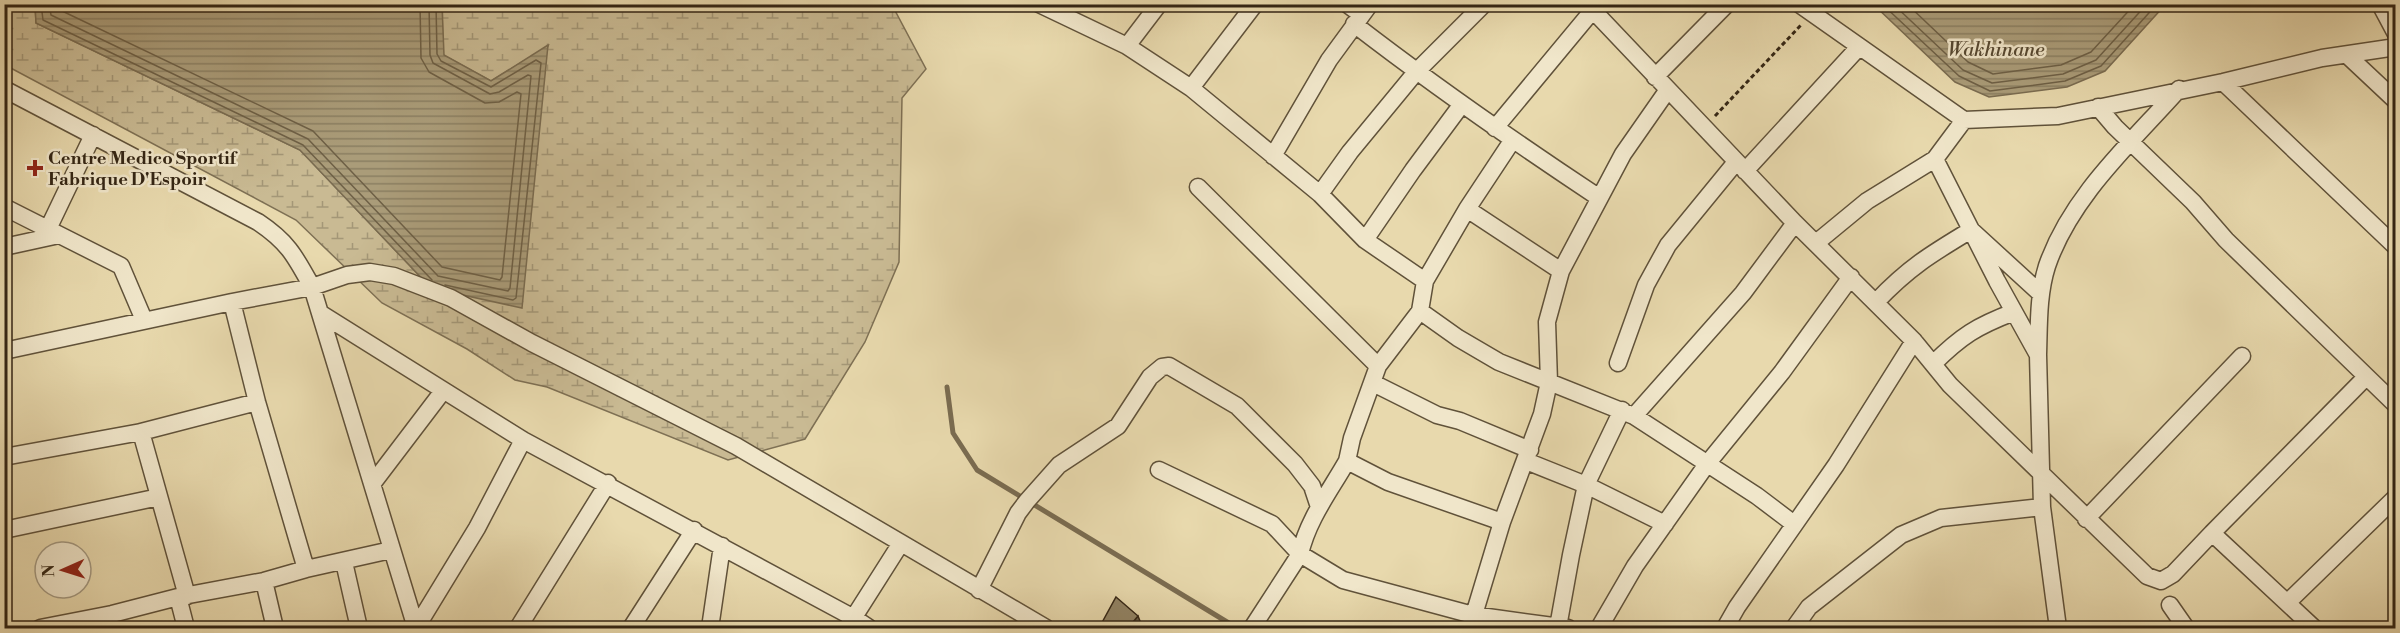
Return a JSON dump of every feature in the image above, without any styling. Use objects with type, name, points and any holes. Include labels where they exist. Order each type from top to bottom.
[{"type":"street","points":[[1039,4],[1058,9],[1127,46],[1191,88],[1320,194],[1365,240],[1425,281]]},
{"type":"street","points":[[1127,46],[1159,4]]},
{"type":"street","points":[[1191,88],[1255,4]]},
{"type":"street","points":[[1347,4],[1362,14],[1416,72],[1512,141],[1598,197]]},
{"type":"street","points":[[1320,194],[1350,152],[1416,72],[1484,4]]},
{"type":"street","points":[[1655,77],[1727,4]]},
{"type":"street","points":[[2380,4],[2396,34]]},
{"type":"street","points":[[1495,128],[1592,6],[1703,129],[1794,223],[1914,341],[1950,385],[2147,576],[2161,581],[2173,574],[2366,377]]},
{"type":"street","points":[[1805,10],[1964,120],[2058,116],[2179,89],[2223,82],[2322,58],[2396,47]]},
{"type":"street","points":[[1273,156],[1302,104],[1362,14]]},
{"type":"street","points":[[1618,363],[1646,285],[1668,244],[1859,47]]},
{"type":"street","points":[[2347,55],[2396,101]]},
{"type":"street","points":[[2223,82],[2396,247]]},
{"type":"street","points":[[4,89],[268,229],[278,236],[294,254],[312,287],[374,483],[391,550],[416,628]]},
{"type":"street","points":[[2058,628],[2042,507],[2038,355],[2041,294],[2047,268],[2062,232],[2086,194],[2179,89]]},
{"type":"street","points":[[1472,622],[1502,522],[1542,414],[1549,382],[1547,322],[1561,270],[1623,154],[1667,91]]},
{"type":"street","points":[[1365,240],[1462,104]]},
{"type":"street","points":[[2098,107],[2226,240],[2396,405]]},
{"type":"street","points":[[1816,243],[1867,201],[1935,159],[1964,120]]},
{"type":"street","points":[[53,232],[93,135]]},
{"type":"street","points":[[1252,628],[1300,554],[1303,541],[1320,505],[1347,461],[1352,438],[1378,366],[1420,311],[1425,281],[1467,209],[1512,141]]},
{"type":"street","points":[[1935,159],[2038,355]]},
{"type":"street","points":[[1198,187],[1378,366]]},
{"type":"street","points":[[4,207],[121,266],[144,320]]},
{"type":"street","points":[[1467,209],[1561,270]]},
{"type":"street","points":[[1159,470],[1272,524],[1300,554],[1343,580],[1472,622],[1563,628],[1571,555],[1586,485],[1628,413],[1743,293],[1794,223]]},
{"type":"street","points":[[1971,230],[2041,294]]},
{"type":"street","points":[[1876,302],[1908,270],[1971,230]]},
{"type":"street","points":[[4,247],[53,232]]},
{"type":"street","points":[[4,351],[144,320],[312,287],[347,275],[370,272],[394,276],[451,298],[532,343],[736,446],[1046,628]]},
{"type":"street","points":[[1599,628],[1635,566],[1707,464],[1782,372],[1851,277]]},
{"type":"street","points":[[232,302],[256,402],[306,569]]},
{"type":"street","points":[[1420,311],[1458,339],[1499,362],[1628,413],[1757,496],[1794,524]]},
{"type":"street","points":[[1933,364],[1950,347],[1974,329],[2014,312]]},
{"type":"street","points":[[320,314],[523,440],[694,530],[850,623],[869,628]]},
{"type":"street","points":[[1725,628],[1836,465],[1914,341]]},
{"type":"street","points":[[2086,519],[2242,356]]},
{"type":"street","points":[[980,590],[1018,513],[1027,501],[1059,465],[1118,426],[1150,377],[1162,367],[1169,366],[1237,406],[1295,464],[1312,486],[1320,505]]},
{"type":"street","points":[[1373,384],[1437,415],[1460,421],[1665,524]]},
{"type":"street","points":[[374,483],[443,391]]},
{"type":"street","points":[[4,457],[141,432],[256,402]]},
{"type":"street","points":[[141,432],[183,597],[186,628]]},
{"type":"street","points":[[416,628],[477,528],[523,440]]},
{"type":"street","points":[[1347,461],[1388,482],[1502,522]]},
{"type":"street","points":[[518,628],[608,483]]},
{"type":"street","points":[[4,530],[159,497]]},
{"type":"street","points":[[2287,603],[2396,497]]},
{"type":"street","points":[[1794,628],[1809,607],[1901,535],[1941,518],[2042,507]]},
{"type":"street","points":[[631,628],[694,530]]},
{"type":"street","points":[[2212,533],[2314,628]]},
{"type":"street","points":[[850,623],[901,543]]},
{"type":"street","points":[[710,628],[722,546]]},
{"type":"street","points":[[39,628],[114,621],[183,597],[264,581],[391,550]]},
{"type":"street","points":[[344,562],[359,628]]},
{"type":"street","points":[[264,581],[275,628]]},
{"type":"street","points":[[2170,605],[2186,628]]},
{"type":"path","points":[[1703,129],[1805,10]]},
{"type":"green space","points":[[4,5],[35,5],[36,23],[300,150],[431,288],[548,46],[491,81],[443,55],[442,5],[892,5],[926,69],[902,98],[899,262],[865,342],[805,439],[728,460],[547,387],[515,380],[467,349],[382,303],[296,220],[5,65]]},
{"type":"water","points":[[35,5],[442,5],[444,55],[491,81],[548,45],[522,308],[431,288],[300,150],[36,23]]},
{"type":"water","name":"Wakhinane","points":[[1874,5],[2165,5],[2105,71],[2067,87],[1989,97],[1955,82]]},
{"type":"building","points":[[1116,597],[1138,616],[1128,628],[1099,628]]},
{"type":"waterway","points":[[947,387],[953,433],[977,470],[1232,625]]},
{"type":"place","name":"Centre Medico Sportif Fabrique D'Espoir","points":[[35,168]]}]
